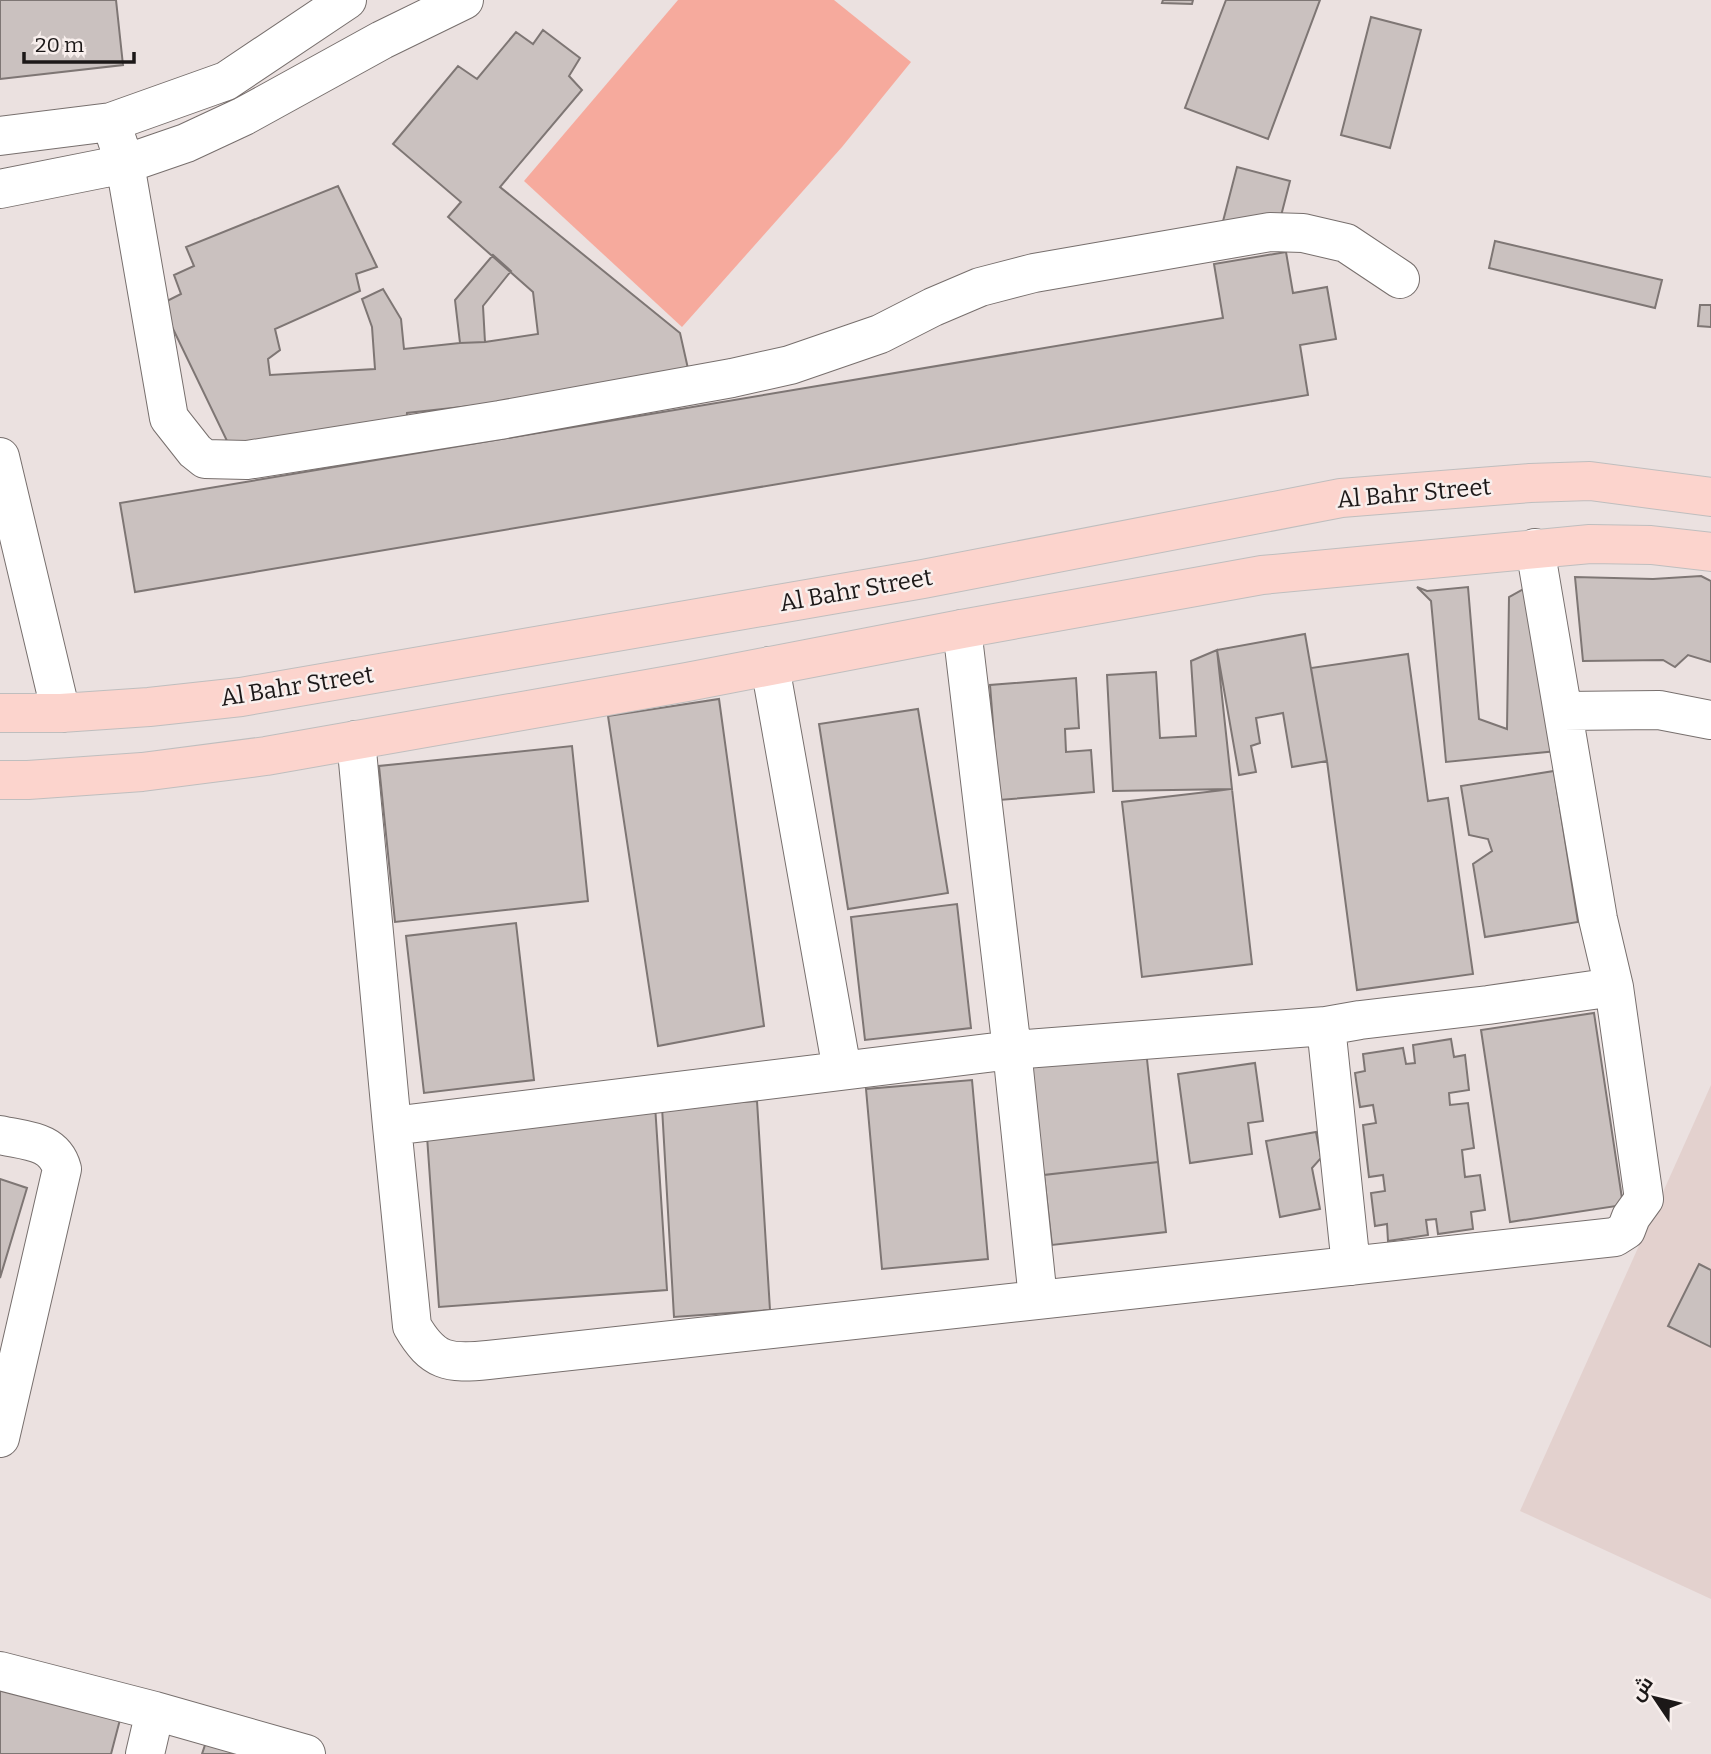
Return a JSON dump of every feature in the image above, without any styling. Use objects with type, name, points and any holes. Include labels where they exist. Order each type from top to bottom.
[{"type":"main road","name":"Al Bahr Street","points":[[0,713],[61,713],[241,697],[923,579],[1341,498],[1590,481],[1711,498]]},
{"type":"main road","points":[[0,780],[142,772],[266,756],[687,682],[1262,575],[1590,544],[1651,545],[1711,552]]},
{"type":"main road","points":[[670,623],[687,682]]},
{"type":"main road","points":[[567,639],[579,700]]},
{"type":"street","points":[[0,136],[111,122],[226,81],[347,0]]},
{"type":"street","points":[[0,189],[125,164],[186,143],[244,116],[382,40],[464,0]]},
{"type":"street","points":[[226,81],[244,116]]},
{"type":"street","points":[[111,122],[125,164],[169,418],[195,451],[205,459],[247,460],[500,420],[732,378],[790,365],[880,334],[980,287],[1034,273],[1270,232],[1303,233],[1346,243],[1400,279]]},
{"type":"street","points":[[0,457],[61,713]]},
{"type":"street","points":[[356,740],[412,1326],[422,1344],[433,1354],[449,1360],[467,1362],[502,1359],[1615,1237],[1626,1230],[1631,1217],[1644,1199],[1614,987],[1598,919],[1535,548]]},
{"type":"street","points":[[962,629],[1012,1050],[1038,1299]]},
{"type":"street","points":[[770,666],[842,1070]]},
{"type":"street","points":[[1563,711],[1659,710],[1711,720]]},
{"type":"street","points":[[391,1126],[1012,1050],[1326,1026],[1614,987]]},
{"type":"street","points":[[1326,1026],[1351,1266]]},
{"type":"street","points":[[0,1135],[46,1146],[60,1159],[62,1169],[0,1438]]},
{"type":"street","points":[[0,1671],[306,1754]]},
{"type":"street","points":[[145,1754],[155,1712]]},
{"type":"shaded area","points":[[678,0],[834,0],[911,62],[842,147],[682,327],[524,181]]},
{"type":"shaded area","points":[[1711,1085],[1711,1599],[1520,1511]]},
{"type":"building","points":[[0,0],[116,0],[123,65],[0,79]]},
{"type":"building","points":[[1163,0],[1193,0],[1192,4],[1162,3]]},
{"type":"building","points":[[1226,0],[1320,0],[1268,139],[1185,108]]},
{"type":"building","points":[[1371,17],[1421,30],[1390,148],[1341,135]]},
{"type":"building","points":[[543,30],[580,58],[569,76],[582,90],[500,187],[680,333],[691,382],[407,413],[406,432],[228,443],[161,304],[181,294],[174,275],[194,266],[186,247],[338,186],[377,267],[356,274],[360,291],[275,329],[280,350],[268,359],[270,375],[375,369],[372,327],[362,299],[383,289],[401,319],[404,349],[538,334],[533,292],[448,217],[461,202],[393,144],[458,66],[477,79],[516,32],[533,44]]},
{"type":"building","points":[[1237,167],[1290,181],[1274,243],[1221,229]]},
{"type":"building","points":[[1495,241],[1662,280],[1655,308],[1489,268]]},
{"type":"building","points":[[1286,252],[1293,293],[1327,287],[1336,339],[1300,345],[1308,395],[135,592],[120,503],[1223,318],[1214,264]]},
{"type":"building","points":[[493,255],[511,271],[483,306],[485,342],[460,343],[455,300]]},
{"type":"building","points":[[1700,305],[1711,305],[1711,327],[1698,326]]},
{"type":"building","points":[[1701,576],[1711,581],[1711,662],[1688,655],[1675,667],[1663,660],[1583,661],[1575,577],[1653,579]]},
{"type":"building","points":[[1540,580],[1557,751],[1446,762],[1431,601],[1417,587],[1427,591],[1468,587],[1479,719],[1507,729],[1509,597]]},
{"type":"building","points":[[1305,634],[1327,761],[1292,767],[1283,713],[1256,718],[1260,743],[1251,746],[1256,772],[1239,775],[1217,650]]},
{"type":"building","points":[[1217,650],[1232,789],[1113,791],[1107,675],[1156,672],[1160,738],[1196,736],[1191,661]]},
{"type":"building","points":[[1408,654],[1428,801],[1448,798],[1473,974],[1357,990],[1327,761],[1311,668]]},
{"type":"building","points":[[1076,678],[1079,728],[1065,729],[1066,752],[1091,750],[1094,792],[999,800],[990,685]]},
{"type":"building","points":[[719,699],[764,1026],[658,1046],[608,716]]},
{"type":"building","points":[[918,709],[948,893],[848,909],[819,724]]},
{"type":"building","points":[[572,746],[588,901],[395,922],[379,766]]},
{"type":"building","points":[[1554,771],[1578,922],[1485,937],[1473,864],[1492,851],[1488,839],[1469,835],[1461,786]]},
{"type":"building","points":[[1232,789],[1252,964],[1142,977],[1122,802]]},
{"type":"building","points":[[957,904],[971,1028],[865,1040],[851,917]]},
{"type":"building","points":[[516,923],[534,1080],[424,1093],[406,936]]},
{"type":"building","points":[[1594,1013],[1623,1205],[1510,1222],[1481,1030]]},
{"type":"building","points":[[1451,1039],[1454,1057],[1465,1055],[1469,1090],[1449,1093],[1450,1105],[1468,1103],[1474,1148],[1462,1150],[1465,1177],[1480,1175],[1485,1210],[1471,1212],[1473,1229],[1438,1234],[1436,1219],[1426,1220],[1428,1235],[1388,1241],[1387,1224],[1375,1226],[1371,1193],[1385,1191],[1383,1175],[1369,1177],[1363,1125],[1376,1123],[1373,1105],[1360,1107],[1355,1073],[1365,1071],[1363,1054],[1403,1048],[1406,1064],[1415,1063],[1413,1045]]},
{"type":"building","points":[[1146,1050],[1158,1162],[1044,1175],[1023,1062]]},
{"type":"building","points":[[1255,1063],[1263,1121],[1248,1123],[1252,1154],[1190,1163],[1178,1074]]},
{"type":"building","points":[[972,1080],[988,1259],[882,1269],[866,1089]]},
{"type":"building","points":[[757,1101],[770,1310],[674,1317],[662,1107]]},
{"type":"building","points":[[655,1105],[667,1290],[439,1307],[426,1122]]},
{"type":"building","points":[[1316,1132],[1321,1158],[1312,1168],[1320,1209],[1280,1217],[1266,1141]]},
{"type":"building","points":[[1158,1162],[1166,1232],[1052,1245],[1044,1175]]},
{"type":"building","points":[[0,1179],[27,1188],[0,1278]]},
{"type":"building","points":[[1699,1264],[1711,1270],[1711,1347],[1668,1326]]},
{"type":"building","points":[[0,1680],[122,1712],[111,1754],[0,1754]]},
{"type":"building","points":[[206,1742],[249,1754],[202,1754]]}]
